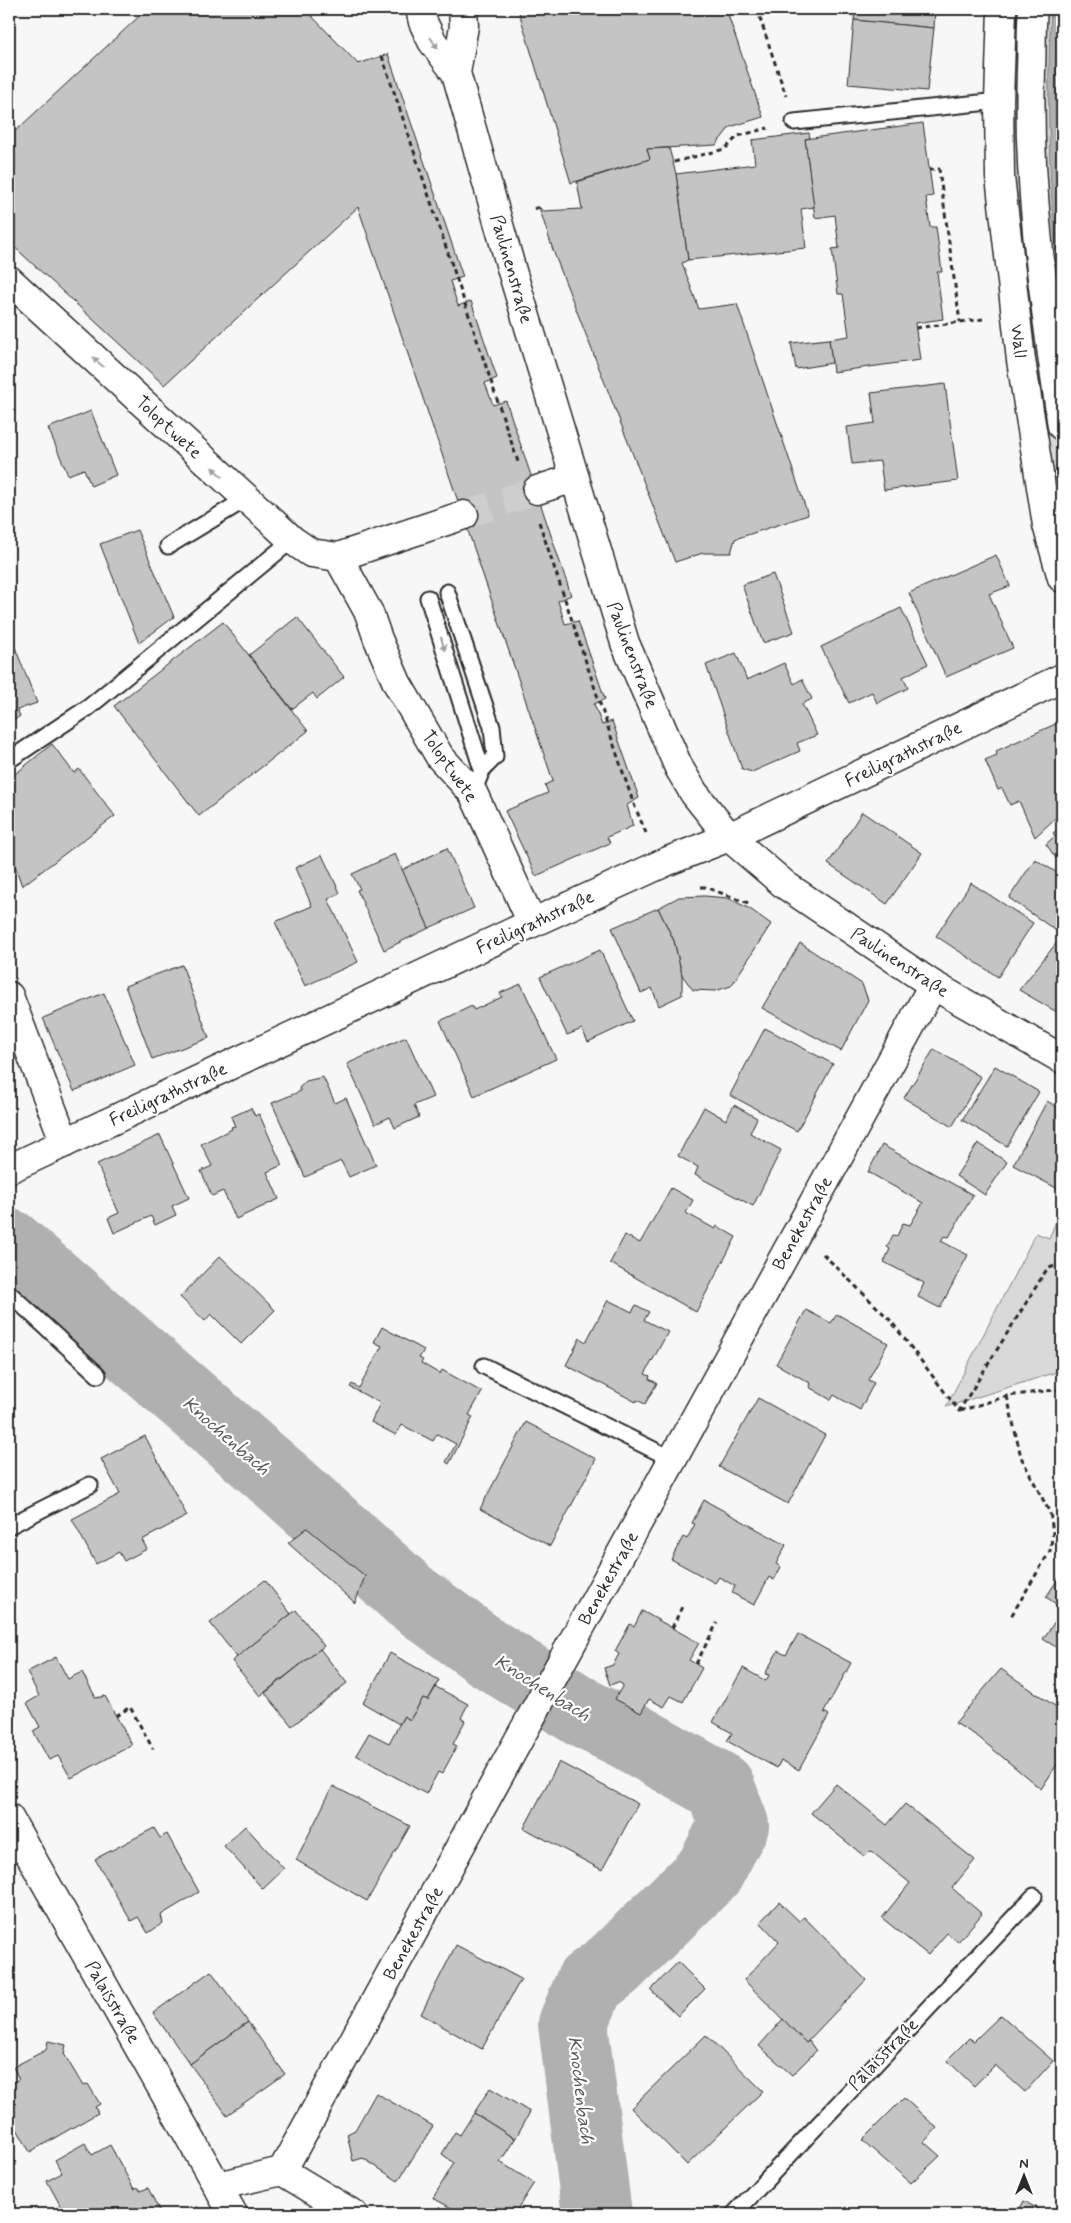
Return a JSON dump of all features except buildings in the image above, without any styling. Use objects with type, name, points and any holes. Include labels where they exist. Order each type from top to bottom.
[{"type":"street","name":"Paulinenstraße","points":[[420,9],[423,22],[432,41],[456,72],[504,244],[574,478],[629,652],[679,768],[694,793],[729,837],[785,885],[933,985],[1062,1059]]},
{"type":"street","name":"Paulinenstraße","points":[[456,72],[464,26],[463,9]]},
{"type":"street","name":"Wall","points":[[1002,9],[999,100],[1000,177],[1021,360],[1047,525],[1062,578]]},
{"type":"street","name":"Wall","points":[[1034,9],[1030,106],[1031,182],[1038,259],[1062,426]]},
{"type":"street","points":[[999,100],[1030,106]]},
{"type":"street","name":"Toloptwete","points":[[9,280],[245,498],[292,540],[311,554],[338,557],[464,515]]},
{"type":"street","points":[[537,490],[574,478]]},
{"type":"street","name":"Toloptwete","points":[[338,557],[370,613],[378,639],[401,690],[440,756],[478,782],[532,923]]},
{"type":"street","name":"Freiligrathstraße","points":[[9,1168],[532,923],[668,861],[729,837],[1062,678]]},
{"type":"street","name":"Benekestraße","points":[[282,2171],[933,985]]},
{"type":"street","points":[[9,996],[64,1143]]},
{"type":"street","name":"Palaisstraße","points":[[9,1818],[17,1852],[233,2214]]},
{"type":"street","points":[[217,2186],[282,2171],[353,2214]]},
{"type":"lane","points":[[794,122],[999,100]]},
{"type":"lane","points":[[168,546],[245,498]]},
{"type":"lane","points":[[9,760],[89,707],[292,540]]},
{"type":"lane","points":[[447,592],[492,727],[495,757],[478,782]]},
{"type":"lane","points":[[428,598],[471,735],[478,782]]},
{"type":"lane","points":[[9,1293],[98,1375]]},
{"type":"lane","points":[[484,1366],[672,1459]]},
{"type":"lane","points":[[9,1526],[90,1486]]},
{"type":"lane","name":"Palaisstraße","points":[[734,2214],[1034,1896]]},
{"type":"path","points":[[674,162],[725,149],[738,136],[794,122],[757,9]]},
{"type":"path","points":[[382,56],[498,403]]},
{"type":"path","points":[[930,170],[939,169],[960,322]]},
{"type":"path","points":[[534,209],[539,207]]},
{"type":"path","points":[[916,328],[945,323]]},
{"type":"path","points":[[565,598],[633,802],[646,834]]},
{"type":"path","points":[[799,1229],[891,1321],[959,1411]]},
{"type":"path","points":[[959,1411],[1047,1269],[1062,1264]]},
{"type":"path","points":[[959,1411],[1007,1396],[1062,1389]]},
{"type":"path","points":[[1007,1396],[1021,1458],[1050,1513],[1053,1532],[1050,1551],[1010,1618]]},
{"type":"path","points":[[672,1628],[683,1605]]},
{"type":"path","points":[[696,1664],[717,1623]]},
{"type":"path","points":[[116,1716],[130,1707],[154,1749]]},
{"type":"shaded area","points":[[1011,9],[1062,9],[1062,540],[1058,527],[1011,192]]},
{"type":"shaded area","points":[[1051,9],[1062,9],[1062,303],[1051,193],[1049,83]]},
{"type":"shaded area","points":[[1059,1215],[1062,1215],[1062,1366],[1060,1371],[946,1407],[1036,1233],[1049,1238]]},
{"type":"waterway","name":"Knochenbach","points":[[9,1244],[289,1487],[411,1597],[488,1653],[585,1714],[626,1734],[720,1787],[734,1825],[710,1871],[614,1965],[590,1983],[573,2024],[597,2214]]},
{"type":"tunnel","points":[[464,515],[537,490]]}]
